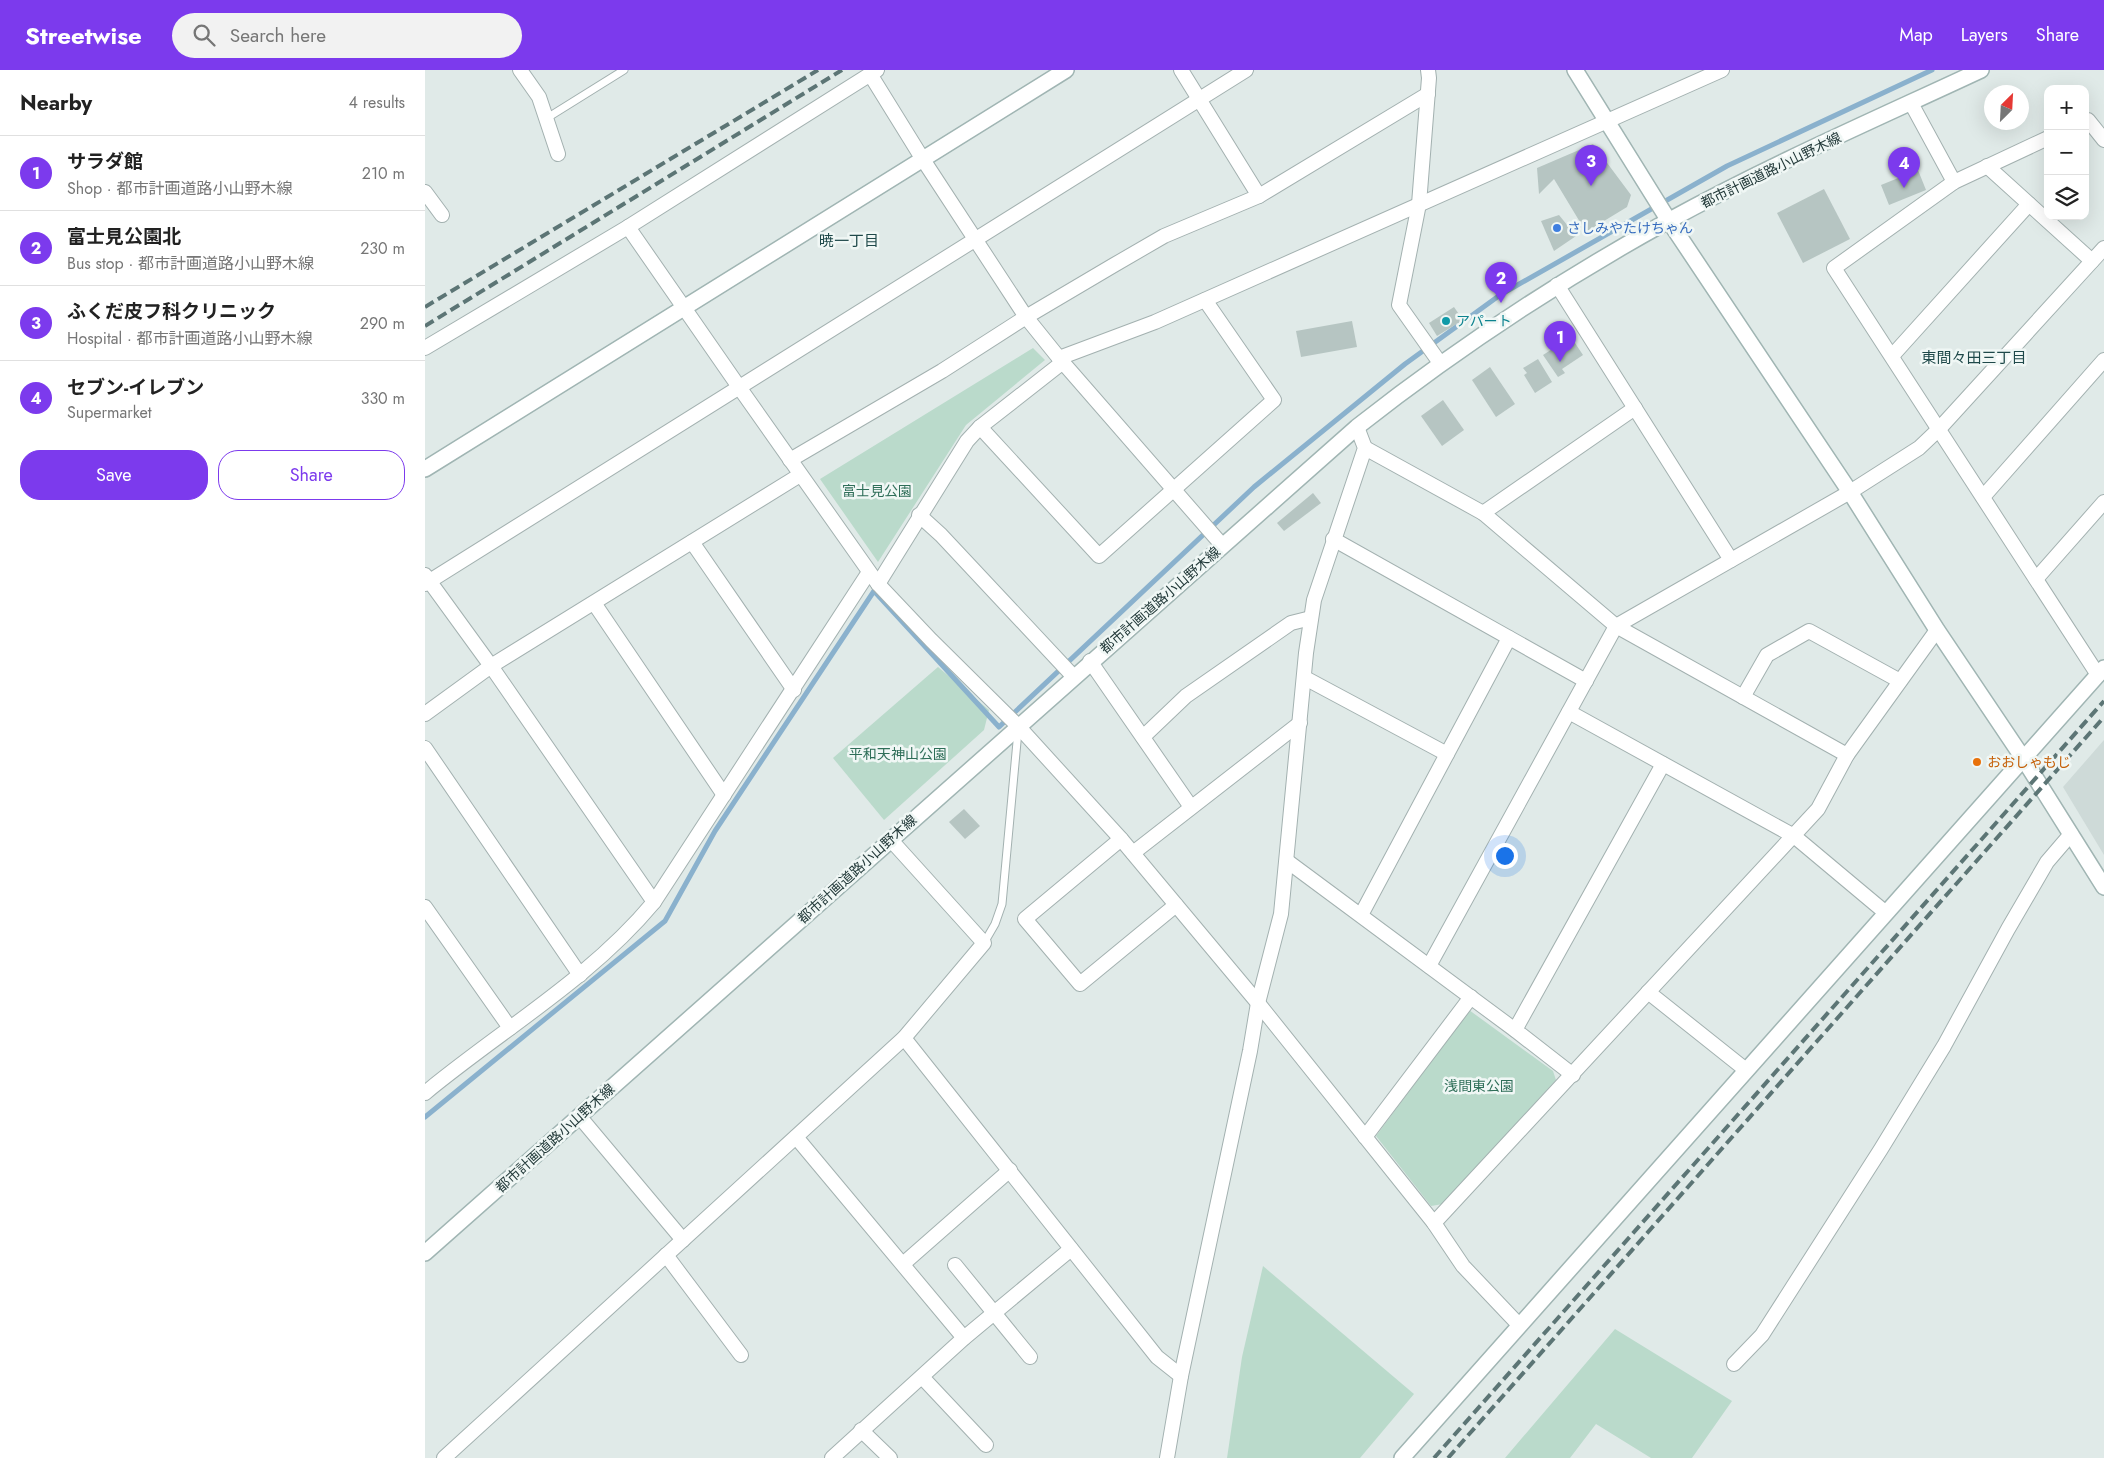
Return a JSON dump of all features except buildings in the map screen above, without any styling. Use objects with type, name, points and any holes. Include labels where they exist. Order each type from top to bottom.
[{"type":"street","points":[[520,70],[539,97],[558,154]]},
{"type":"street","points":[[425,469],[1066,70]]},
{"type":"street","points":[[1181,70],[1259,196]]},
{"type":"street","points":[[654,902],[491,666],[426,580],[976,240],[1246,70]]},
{"type":"street","points":[[1428,70],[1428,94],[1419,204],[1399,305],[1440,364]]},
{"type":"street","points":[[1575,70],[1669,221],[2023,758],[2104,887]]},
{"type":"street","name":"都市計画道路小山野木線","points":[[425,1253],[1073,676],[1357,427],[1496,324],[1557,285],[1669,221],[1822,144],[1981,70]]},
{"type":"street","points":[[878,584],[919,515],[967,441],[979,427],[1061,360],[1155,322],[1719,71]]},
{"type":"street","points":[[425,348],[628,226],[874,72],[922,158],[1026,316],[1061,360],[1222,545]]},
{"type":"street","points":[[790,460],[942,371],[1026,316],[1165,236],[1259,196],[1428,94]]},
{"type":"street","points":[[1911,103],[1954,182]]},
{"type":"street","points":[[2089,121],[2104,140]]},
{"type":"street","points":[[1402,1458],[2101,671],[2036,579],[1834,268],[1954,182],[2044,140]]},
{"type":"street","points":[[1987,166],[2092,261]]},
{"type":"street","points":[[425,192],[441,215]]},
{"type":"street","points":[[1892,356],[2029,204]]},
{"type":"street","points":[[628,226],[683,308],[878,584],[931,640],[1018,726],[1121,839],[1258,1003],[1435,1222],[1463,1266],[1519,1325]]},
{"type":"street","points":[[1429,966],[1616,626],[1849,492],[1919,448],[1939,429],[2104,248]]},
{"type":"street","points":[[1557,285],[1731,560]]},
{"type":"street","points":[[979,427],[1099,556],[1274,400],[1205,300]]},
{"type":"street","points":[[1983,497],[2104,360]]},
{"type":"street","points":[[1483,513],[1635,408]]},
{"type":"street","points":[[1167,1458],[1181,1376],[1250,1051],[1258,1003],[1281,914],[1311,618],[1314,600],[1333,539],[1365,448],[1357,427]]},
{"type":"street","points":[[1365,448],[1483,513],[1616,626],[1847,755]]},
{"type":"street","points":[[425,714],[491,666],[800,475]]},
{"type":"street","points":[[2036,579],[2104,502]]},
{"type":"street","points":[[919,515],[941,535],[1073,676]]},
{"type":"street","points":[[1333,539],[1586,681]]},
{"type":"street","points":[[692,542],[794,690]]},
{"type":"street","points":[[426,1092],[580,974],[635,925],[654,902],[725,795],[869,572]]},
{"type":"street","points":[[594,603],[725,795]]},
{"type":"street","points":[[1143,737],[1186,696],[1291,622],[1311,618]]},
{"type":"street","points":[[1435,1222],[1818,809],[1847,755],[1937,630]]},
{"type":"street","points":[[1743,697],[1767,655],[1809,631],[1900,681]]},
{"type":"street","points":[[1361,915],[1509,638]]},
{"type":"street","points":[[1091,661],[1191,808]]},
{"type":"street","points":[[1305,678],[1447,754]]},
{"type":"street","points":[[1569,712],[1794,836],[1886,913]]},
{"type":"street","points":[[1133,853],[1300,723]]},
{"type":"street","points":[[425,748],[580,974]]},
{"type":"street","points":[[1515,1030],[1663,764]]},
{"type":"street","points":[[1734,1364],[1762,1335],[1881,1149],[1944,1046],[2047,862],[2071,834]]},
{"type":"street","points":[[444,1458],[904,1038],[984,943],[890,839]]},
{"type":"street","points":[[1121,839],[1025,920],[1080,984],[1176,905]]},
{"type":"street","points":[[1287,861],[1573,1075]]},
{"type":"street","points":[[425,907],[510,1028]]},
{"type":"street","points":[[1648,992],[1746,1070]]},
{"type":"street","points":[[1365,1137],[1471,997]]},
{"type":"street","points":[[904,1038],[1157,1357],[1181,1376]]},
{"type":"street","points":[[579,1116],[683,1240]]},
{"type":"street","points":[[796,1137],[964,1338]]},
{"type":"street","points":[[903,1264],[1010,1170]]},
{"type":"street","points":[[832,1458],[994,1311],[1071,1249]]},
{"type":"street","points":[[666,1255],[741,1355]]},
{"type":"street","points":[[955,1265],[1030,1356]]},
{"type":"street","points":[[921,1377],[986,1445]]},
{"type":"street","points":[[861,1430],[890,1458]]},
{"type":"lane","points":[[547,118],[624,70]]},
{"type":"lane","points":[[984,943],[995,924],[1002,904],[1018,726]]},
{"type":"shaded area","points":[[2104,740],[2104,855],[2063,787]]},
{"type":"green space","name":"富士見公園","points":[[1033,348],[1045,360],[966,425],[878,562],[820,479]]},
{"type":"green space","name":"平和天神山公園","points":[[938,667],[989,710],[984,730],[884,820],[833,758]]},
{"type":"green space","name":"浅間東公園","points":[[1469,1010],[1553,1071],[1556,1080],[1443,1204],[1431,1206],[1376,1136]]},
{"type":"green space","points":[[1263,1266],[1414,1394],[1360,1458],[1227,1458],[1242,1357]]},
{"type":"green space","points":[[1615,1329],[1732,1401],[1692,1458],[1651,1458],[1596,1424],[1570,1458],[1505,1458]]},
{"type":"waterway","points":[[425,1117],[665,921],[715,831],[874,591],[999,727],[1254,487],[1405,364],[1500,295],[1727,166],[1932,70]]},
{"type":"railway","points":[[425,307],[818,70]]},
{"type":"railway","points":[[425,326],[842,70]]},
{"type":"railway","points":[[1434,1458],[2104,701]]},
{"type":"railway","points":[[1448,1458],[2104,717]]},
{"type":"place","name":"ふくだ皮フ科クリニック","points":[[1591,186]]},
{"type":"place","name":"セブン-イレブン","points":[[1904,188]]},
{"type":"place","name":"さしみやたけちゃん","points":[[1557,228]]},
{"type":"place","name":"富士見公園北","points":[[1501,303]]},
{"type":"place","name":"アパート","points":[[1446,321]]},
{"type":"place","name":"サラダ館","points":[[1560,362]]},
{"type":"place","name":"おおしゃもじ","points":[[1977,762]]},
{"type":"district","name":"暁一丁目","points":[[849,241]]},
{"type":"district","name":"東間々田三丁目","points":[[1974,358]]}]
